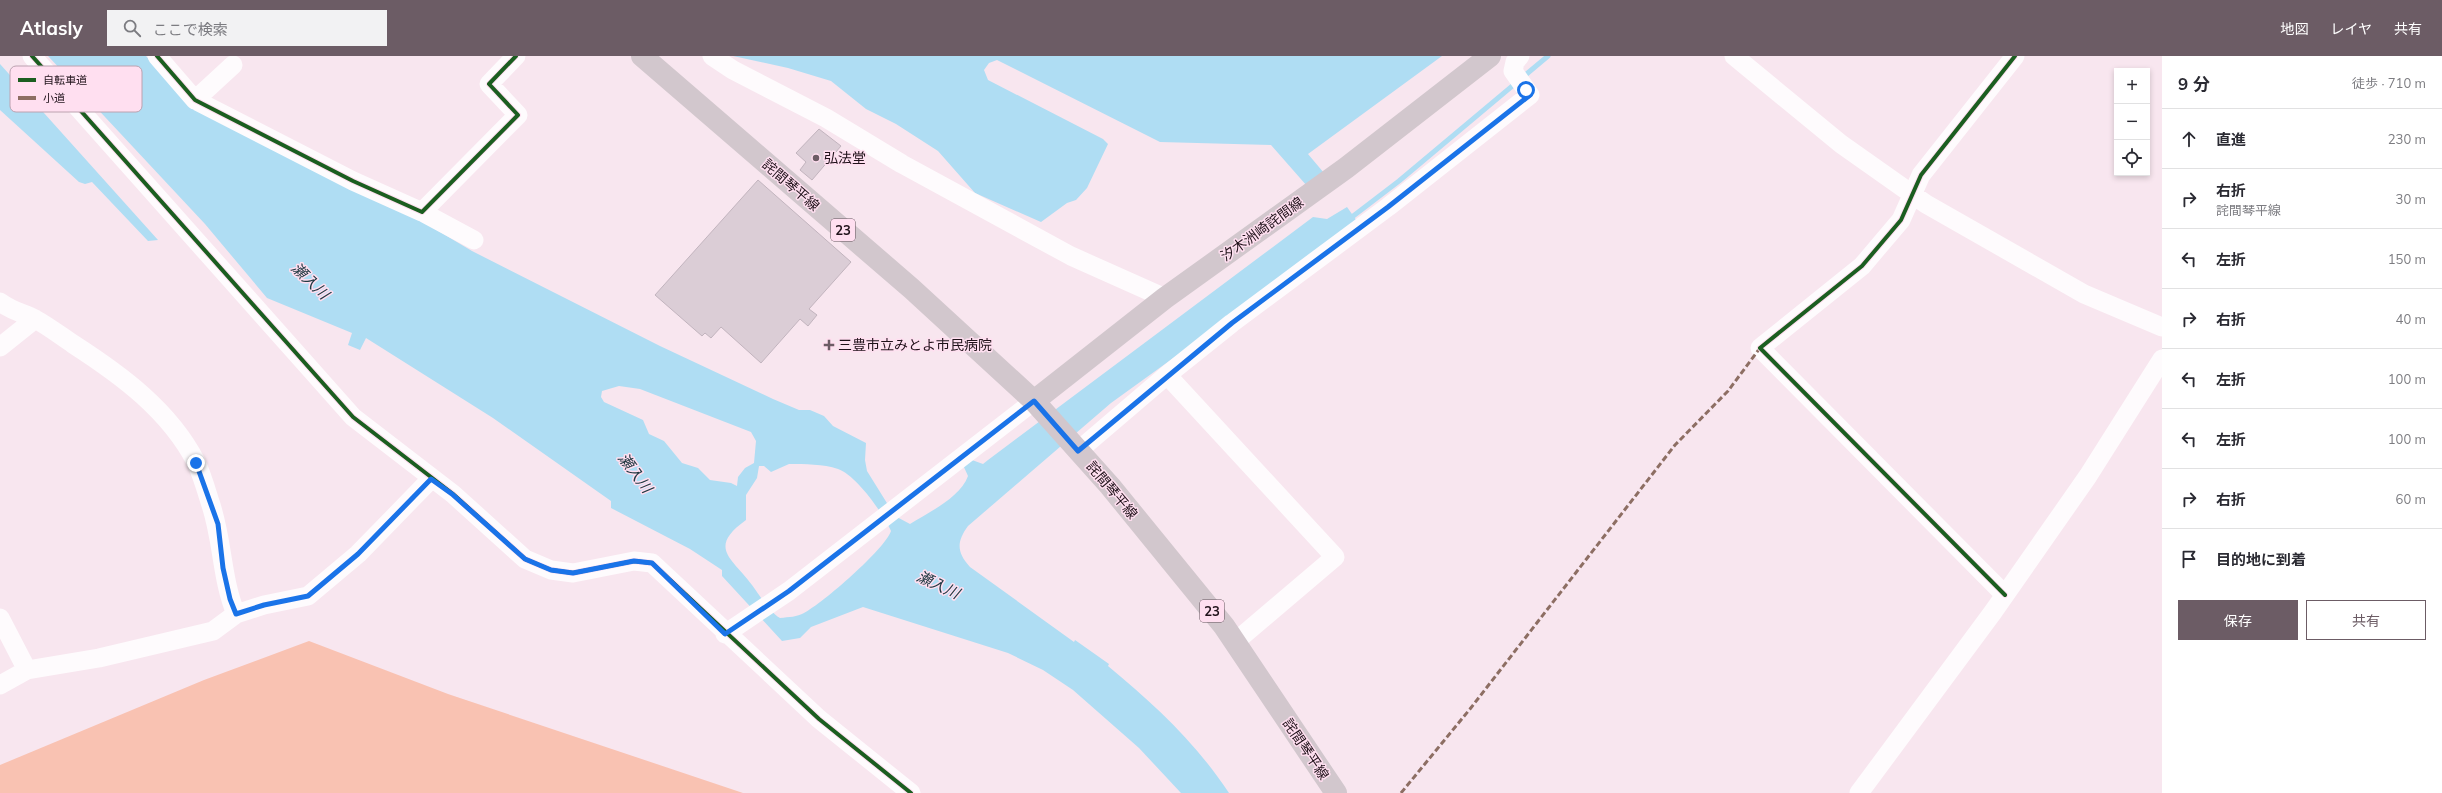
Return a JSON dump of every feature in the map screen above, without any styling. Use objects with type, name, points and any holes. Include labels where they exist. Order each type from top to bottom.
[{"type":"main road","name":"詫間琴平線","points":[[642,56],[912,289],[1037,405],[1110,486],[1235,642],[1336,793]]},
{"type":"main road","name":"汐木洲崎詫間線","points":[[1037,405],[1165,298],[1346,168],[1490,56]]},
{"type":"street","points":[[32,56],[41,66]]},
{"type":"street","points":[[157,56],[195,100],[353,181],[422,212],[474,240]]},
{"type":"street","points":[[422,212],[518,115],[489,84],[516,56]]},
{"type":"street","points":[[712,56],[733,70],[826,118],[902,164],[1070,256],[1165,298]]},
{"type":"street","points":[[1734,56],[1841,144],[1919,199],[2084,294],[2162,327]]},
{"type":"street","points":[[2005,594],[1760,348],[1862,266],[1919,199],[1921,175],[2014,56]]},
{"type":"street","points":[[1074,446],[1232,323],[1388,207],[1530,95],[1526,90],[1516,64]]},
{"type":"street","points":[[195,100],[233,65]]},
{"type":"street","points":[[82,112],[353,417],[452,494],[525,559],[551,570],[573,573],[634,561],[652,563],[725,634],[818,719],[911,793]]},
{"type":"street","points":[[0,302],[14,312],[35,319],[106,365],[142,394],[175,430],[196,463],[218,524],[223,568],[230,599],[236,614]]},
{"type":"street","points":[[0,347],[35,319]]},
{"type":"street","points":[[1859,793],[2005,594],[2088,476],[2162,359]]},
{"type":"street","points":[[1167,375],[1335,557],[1235,642]]},
{"type":"street","points":[[725,634],[789,591],[858,536],[1037,405]]},
{"type":"street","points":[[0,685],[27,670],[99,658],[213,631],[236,614],[264,605],[308,596],[358,554],[431,479]]},
{"type":"street","points":[[0,618],[27,670]]},
{"type":"shaded area","points":[[309,641],[448,694],[743,793],[0,793],[0,765],[204,680]]},
{"type":"water","name":"瀬入川","points":[[48,56],[146,56],[190,107],[425,223],[472,251],[660,346],[773,399],[799,410],[810,410],[824,416],[833,426],[866,443],[865,460],[867,471],[895,516],[910,524],[943,504],[958,491],[968,476],[963,465],[972,460],[983,464],[1313,217],[1327,219],[1347,207],[1359,224],[1111,403],[968,526],[964,531],[960,542],[960,551],[962,556],[970,567],[1074,642],[1075,640],[1109,664],[1108,666],[1158,710],[1203,757],[1229,793],[1181,793],[1139,748],[1073,690],[1043,670],[1008,653],[863,607],[811,627],[800,638],[782,641],[722,576],[722,570],[690,549],[611,508],[611,501],[493,418],[366,338],[360,350],[348,345],[352,333],[267,298],[205,224],[100,112],[142,112],[142,66],[57,66]],"holes":[[[619,386],[640,389],[751,432],[756,441],[754,463],[745,468],[738,477],[737,486],[731,483],[710,480],[698,468],[682,463],[664,441],[649,434],[643,420],[604,402],[601,397],[602,391]],[[789,464],[808,464],[838,469],[853,479],[875,505],[891,531],[878,550],[825,598],[801,614],[793,617],[780,618],[768,607],[731,560],[725,546],[728,538],[734,530],[746,520],[746,495],[757,478],[759,466],[764,466],[771,472]]]},
{"type":"water","points":[[733,56],[1442,56],[1308,154],[1324,173],[1307,186],[1271,145],[1160,142],[997,60],[989,63],[984,70],[988,80],[1103,139],[1108,144],[1087,188],[1076,200],[1067,203],[1041,222],[975,193],[938,151],[896,124],[866,109],[831,81],[788,68]]},
{"type":"water","points":[[0,64],[10,75],[10,112],[43,112],[158,240],[148,241],[92,182],[85,184],[79,182],[0,110]]},
{"type":"building","name":"弘法堂","points":[[819,129],[841,146],[812,180],[800,170],[806,162],[796,153]]},
{"type":"building","points":[[758,180],[851,262],[809,309],[817,315],[808,326],[800,319],[761,363],[721,327],[711,338],[705,333],[702,336],[655,295]]},
{"type":"waterway","points":[[1348,220],[1399,181],[1548,56]]},
{"type":"marked path","points":[[1401,793],[1470,709],[1675,445],[1728,391],[1760,348]]},
{"type":"cycle path","points":[[32,56],[41,66]]},
{"type":"cycle path","points":[[157,56],[195,100],[353,181],[422,212],[518,115],[489,84],[516,56]]},
{"type":"cycle path","points":[[2005,595],[1760,348],[1862,266],[1901,220],[1921,175],[2015,56]]},
{"type":"cycle path","points":[[82,112],[353,417],[453,494],[525,559],[551,570],[573,573],[634,561],[652,563],[819,719],[911,793]]},
{"type":"place","name":"弘法堂","points":[[816,158]]},
{"type":"place","name":"三豊市立みとよ市民病院","points":[[829,345]]},
{"type":"route","points":[[196,463],[218,524],[223,568],[230,599],[236,614],[264,605],[308,596],[358,554],[431,479],[452,494],[525,559],[551,570],[573,573],[593,571],[634,561],[652,563],[661,573],[685,593],[725,634],[789,591],[858,536],[991,436],[1034,401],[1078,451],[1167,375],[1232,323],[1388,207],[1530,95],[1526,90]]}]
